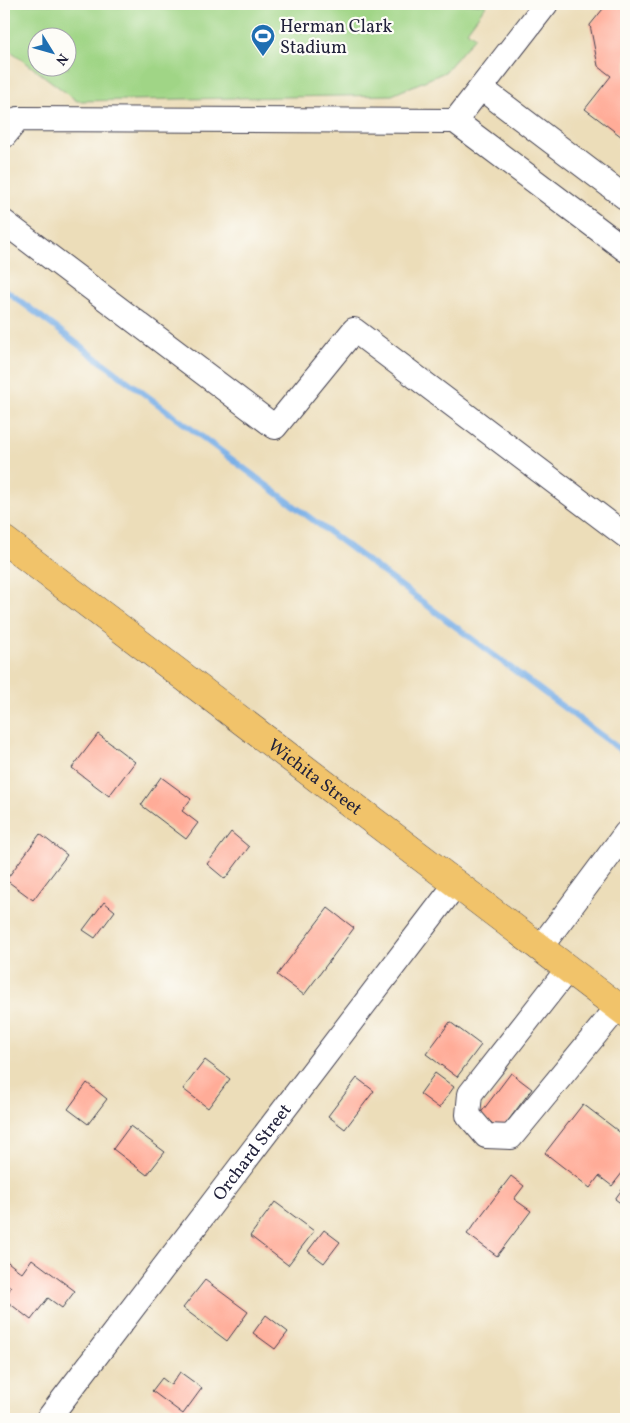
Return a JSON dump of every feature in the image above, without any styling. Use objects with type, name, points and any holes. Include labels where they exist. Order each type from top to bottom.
[{"type":"main road","name":"Wichita Street","points":[[4,540],[622,1010]]},
{"type":"street","points":[[455,121],[546,4]]},
{"type":"street","points":[[481,88],[626,198]]},
{"type":"street","points":[[4,136],[18,119],[455,121],[626,250]]},
{"type":"street","points":[[4,222],[275,427],[354,330],[626,536]]},
{"type":"street","points":[[540,948],[626,832]]},
{"type":"street","name":"Orchard Street","points":[[48,1419],[456,884]]},
{"type":"street","points":[[568,969],[470,1094],[468,1116],[486,1136],[511,1136],[622,1010]]},
{"type":"green space","name":"Herman Clark Stadium","points":[[4,4],[487,4],[467,31],[475,37],[445,72],[392,95],[77,101],[46,78],[78,78],[78,28],[28,28],[28,64],[4,46]]},
{"type":"building","points":[[607,4],[626,5],[626,140],[585,109],[611,76],[598,66],[590,25]]},
{"type":"building","points":[[98,734],[135,762],[109,796],[72,768]]},
{"type":"building","points":[[161,777],[191,799],[182,811],[198,823],[186,839],[141,805]]},
{"type":"building","points":[[231,832],[249,847],[225,879],[207,864]]},
{"type":"building","points":[[40,834],[67,855],[33,900],[6,880]]},
{"type":"building","points":[[104,902],[115,911],[95,938],[83,930]]},
{"type":"building","points":[[328,908],[354,928],[304,995],[277,975]]},
{"type":"building","points":[[450,1022],[481,1045],[457,1077],[426,1054]]},
{"type":"building","points":[[205,1060],[230,1079],[208,1108],[183,1089]]},
{"type":"building","points":[[435,1073],[454,1087],[439,1108],[420,1094]]},
{"type":"building","points":[[511,1073],[532,1089],[501,1130],[480,1114]]},
{"type":"building","points":[[357,1078],[374,1091],[345,1129],[328,1116]]},
{"type":"building","points":[[87,1083],[107,1099],[88,1124],[68,1109]]},
{"type":"building","points":[[583,1104],[626,1137],[626,1168],[612,1186],[599,1176],[590,1188],[545,1153]]},
{"type":"building","points":[[130,1126],[165,1152],[147,1175],[113,1149]]},
{"type":"building","points":[[511,1176],[524,1186],[514,1199],[531,1211],[497,1256],[467,1234]]},
{"type":"building","points":[[626,1184],[626,1207],[615,1199]]},
{"type":"building","points":[[275,1202],[314,1231],[288,1265],[250,1236]]},
{"type":"building","points":[[324,1230],[340,1242],[324,1263],[308,1251]]},
{"type":"building","points":[[4,1259],[22,1273],[32,1259],[75,1291],[62,1308],[48,1298],[31,1320],[4,1299],[11,1287],[4,1282]]},
{"type":"building","points":[[205,1280],[248,1312],[227,1341],[183,1308]]},
{"type":"building","points":[[266,1315],[288,1332],[275,1349],[253,1333]]},
{"type":"building","points":[[180,1372],[202,1388],[183,1414],[152,1391],[162,1378],[171,1385]]},
{"type":"waterway","points":[[4,289],[626,754]]},
{"type":"place","name":"Herman Clark Stadium","points":[[263,57]]}]
